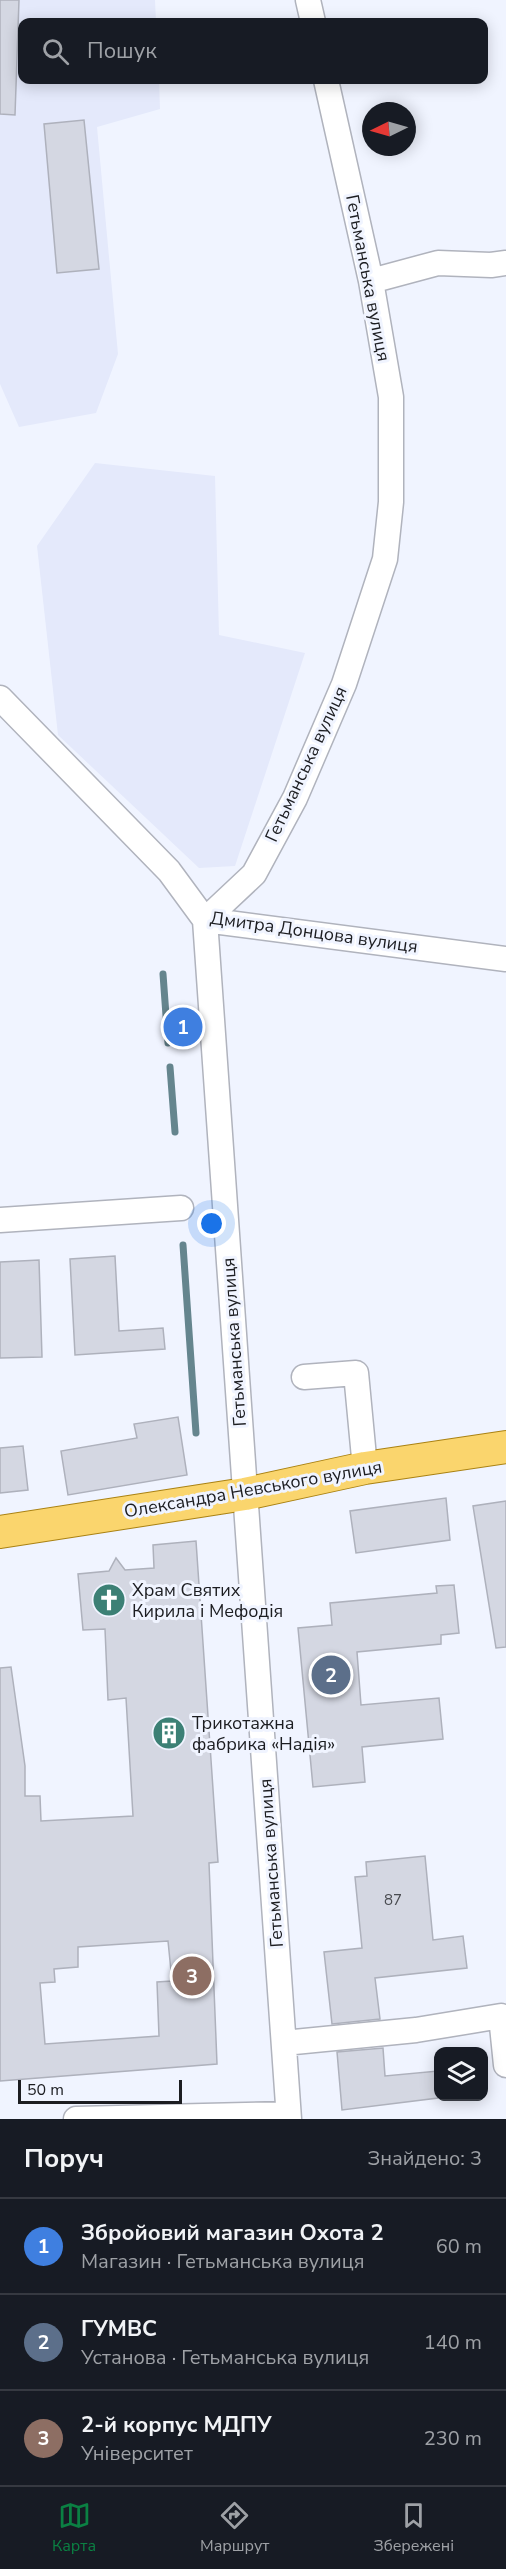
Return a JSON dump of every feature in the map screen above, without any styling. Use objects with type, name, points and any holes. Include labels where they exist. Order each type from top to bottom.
[{"type":"main road","name":"Олександра Невського вулиця","points":[[0,1532],[245,1494],[365,1468],[506,1447]]},
{"type":"street","points":[[308,0],[312,18]]},
{"type":"street","name":"Гетьманська вулиця","points":[[289,2117],[205,920],[254,874],[295,798],[344,684],[386,559],[392,502],[391,397],[371,281],[327,84]]},
{"type":"street","points":[[371,281],[438,263],[491,265],[506,263]]},
{"type":"street","name":"Дмитра Донцова вулиця","points":[[0,698],[169,871],[205,920],[506,959]]},
{"type":"street","points":[[0,1220],[181,1208]]},
{"type":"street","points":[[304,1377],[356,1373],[365,1468]]},
{"type":"street","points":[[284,2043],[416,2030],[501,2016],[506,2065]]},
{"type":"street","points":[[76,2119],[289,2117]]},
{"type":"shaded area","points":[[0,0],[155,0],[156,18],[18,18],[18,84],[159,84],[160,109],[97,127],[118,354],[96,413],[19,427],[0,384]]},
{"type":"shaded area","points":[[95,463],[215,476],[219,635],[305,653],[235,866],[199,868],[58,735],[37,546]]},
{"type":"building","points":[[0,0],[19,0],[15,115],[0,114]]},
{"type":"building","points":[[84,120],[99,269],[57,273],[44,124]]},
{"type":"building","points":[[115,1256],[119,1331],[163,1328],[165,1349],[75,1355],[70,1259]]},
{"type":"building","points":[[39,1260],[42,1357],[0,1358],[0,1262]]},
{"type":"building","points":[[178,1417],[187,1475],[68,1495],[61,1451],[137,1438],[134,1424]]},
{"type":"building","points":[[23,1446],[28,1490],[0,1493],[0,1448]]},
{"type":"building","points":[[446,1498],[450,1540],[356,1553],[350,1511]]},
{"type":"building","points":[[506,1501],[506,1647],[496,1648],[473,1506]]},
{"type":"building","points":[[196,1541],[218,1862],[209,1863],[217,2064],[0,2081],[0,1668],[11,1667],[25,1766],[25,1796],[40,1796],[41,1821],[133,1816],[126,1698],[108,1700],[105,1629],[83,1630],[78,1574],[109,1571],[116,1558],[125,1570],[154,1568],[153,1545]],"holes":[[[168,1941],[172,1981],[157,1982],[159,2036],[45,2044],[40,1983],[55,1982],[54,1969],[78,1967],[78,1947]]]},
{"type":"building","points":[[454,1585],[459,1633],[441,1635],[441,1644],[357,1652],[361,1705],[439,1698],[443,1739],[362,1747],[365,1782],[313,1787],[298,1628],[332,1625],[330,1603],[437,1593],[436,1586]]},
{"type":"building","points":[[425,1856],[433,1940],[463,1936],[467,1968],[375,1978],[380,2019],[332,2024],[324,1952],[362,1948],[355,1877],[367,1876],[366,1862]]},
{"type":"building","points":[[383,2048],[385,2076],[434,2071],[434,2098],[342,2110],[337,2052]]},
{"type":"waterway","points":[[163,974],[168,1043]]},
{"type":"waterway","points":[[170,1067],[175,1132]]},
{"type":"waterway","points":[[183,1245],[196,1433]]},
{"type":"place","name":"Збройовий магазин Охота 2","points":[[183,1027]]},
{"type":"place","name":"Храм Святих Кирила і Мефодія","points":[[109,1600]]},
{"type":"place","name":"ГУМВС","points":[[331,1675]]},
{"type":"place","name":"Трикотажна фабрика «Надія»","points":[[169,1733]]},
{"type":"place","name":"2-й корпус МДПУ","points":[[192,1976]]}]
